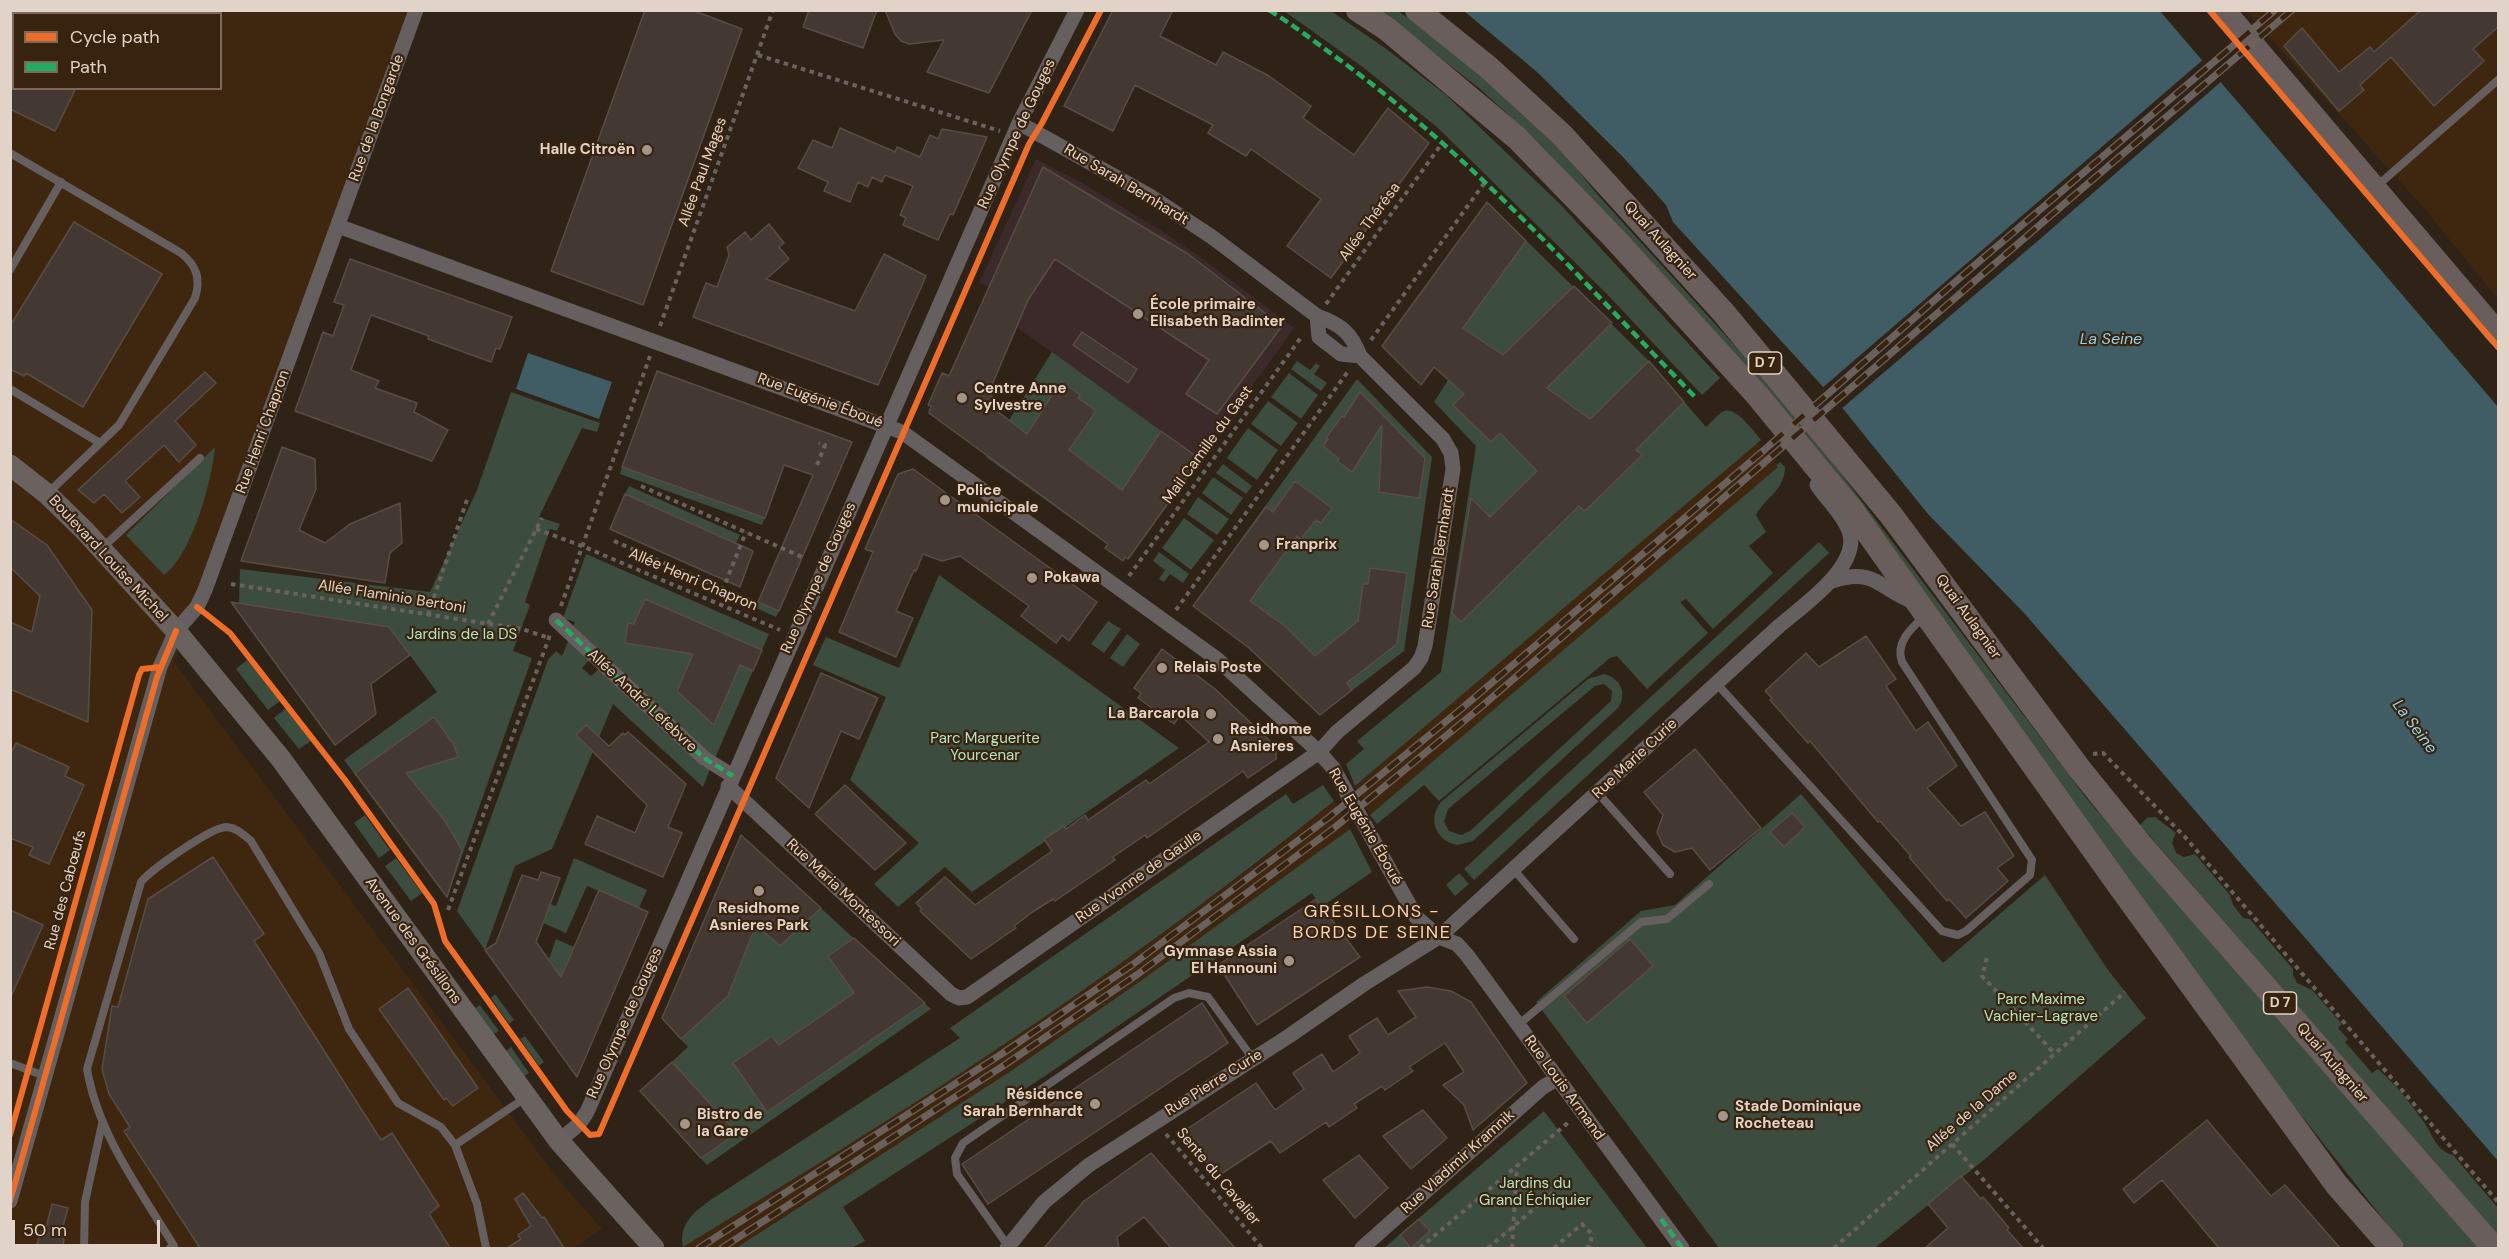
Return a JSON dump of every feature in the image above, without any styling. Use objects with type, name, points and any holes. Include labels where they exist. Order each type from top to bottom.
[{"type":"main road","name":"Quai Aulagnier","points":[[1358,10],[1387,29],[1517,138],[1614,238],[1757,395],[1851,508],[2336,1184],[2391,1248]]},
{"type":"main road","name":"Quai Aulagnier","points":[[1417,10],[1488,67],[1562,135],[1723,312],[1892,515],[2070,754],[2141,844],[2494,1248]]},
{"type":"main road","points":[[2226,11],[2373,189],[2499,334]]},
{"type":"main road","name":"Boulevard Louise Michel","points":[[10,465],[47,494],[102,548],[176,631]]},
{"type":"main road","name":"Avenue des Grésillons","points":[[176,631],[281,759],[559,1141],[654,1248]]},
{"type":"street","name":"Rue de la Bongarde","points":[[339,226],[416,10]]},
{"type":"street","name":"Rue Olympe de Gouges","points":[[559,1141],[579,1124],[587,1112],[1016,129],[1077,10]]},
{"type":"street","name":"Rue Sarah Bernhardt","points":[[1016,129],[1150,196],[1212,237],[1317,316],[1331,321],[1353,338],[1360,356],[1443,439],[1451,453],[1453,469],[1425,646],[1421,658],[1408,672],[1337,732],[1319,752]]},
{"type":"street","name":"Rue Eugénie Éboué","points":[[339,226],[886,425],[915,441],[1217,659],[1319,752],[1333,768],[1416,917],[1439,938]]},
{"type":"street","name":"Rue Henri Chapron","points":[[176,631],[197,607],[339,226]]},
{"type":"street","name":"Rue Marie Curie","points":[[1439,938],[1832,581],[1850,553],[1851,537],[1843,520],[1817,486],[1793,440]]},
{"type":"street","points":[[1832,581],[1846,577],[1873,578],[1922,609]]},
{"type":"street","name":"Allée André Lefebvre","points":[[556,620],[731,781]]},
{"type":"street","name":"Rue des Cabœufs","points":[[10,1201],[14,1171],[45,1076],[160,667],[176,631]]},
{"type":"street","name":"Rue Yvonne de Gaulle","points":[[959,998],[967,997],[1319,752]]},
{"type":"street","name":"Rue Maria Montessori","points":[[731,781],[951,994],[959,998]]},
{"type":"street","name":"Rue Louis Armand","points":[[1439,938],[1457,944],[1467,955],[1682,1248]]},
{"type":"street","name":"Rue Pierre Curie","points":[[1008,1247],[1044,1202],[1066,1182],[1364,984],[1439,938]]},
{"type":"street","name":"Rue Vladimir Kramnik","points":[[1362,1248],[1543,1087],[1557,1079]]},
{"type":"lane","points":[[2373,189],[2499,80]]},
{"type":"lane","points":[[10,153],[181,253],[190,260],[197,271],[200,284],[195,298],[119,425],[47,494]]},
{"type":"lane","points":[[10,270],[61,182]]},
{"type":"lane","points":[[10,389],[100,443]]},
{"type":"lane","points":[[102,548],[200,458]]},
{"type":"lane","points":[[1717,684],[1942,931],[1958,935],[1966,931],[2030,876],[2032,860],[1902,662],[1900,654],[1904,638],[1922,609]]},
{"type":"lane","points":[[1598,793],[1670,874]]},
{"type":"lane","points":[[170,1248],[174,1246],[102,1124],[91,1092],[87,1069],[141,882],[150,871],[214,830],[227,827],[240,831],[251,841],[319,953],[349,1029],[398,1103],[441,1127],[455,1145],[477,1204],[486,1248]]},
{"type":"lane","points":[[1514,870],[1574,939]]},
{"type":"lane","points":[[1518,1025],[1641,922],[1667,919],[1709,884]]},
{"type":"lane","points":[[1008,1247],[957,1174],[955,1158],[963,1143],[1174,998],[1189,993],[1208,997],[1253,1059]]},
{"type":"lane","points":[[10,1063],[45,1076]]},
{"type":"lane","points":[[455,1145],[526,1096]]},
{"type":"lane","points":[[84,1248],[85,1202],[102,1124]]},
{"type":"path","points":[[758,55],[1016,129]]},
{"type":"path","points":[[1167,622],[1485,182]]},
{"type":"path","points":[[817,465],[825,445],[819,443]]},
{"type":"path","points":[[641,486],[802,557]]},
{"type":"path","points":[[428,615],[468,497]]},
{"type":"path","points":[[488,624],[542,518]]},
{"type":"path","points":[[614,541],[723,590],[746,532]]},
{"type":"path","points":[[2070,754],[2103,753],[2185,837],[2499,1202]]},
{"type":"path","points":[[1987,958],[1982,976],[2055,1054]]},
{"type":"path","points":[[1420,1248],[1583,1112]]},
{"type":"path","points":[[1952,1144],[2043,1248]]},
{"type":"path","points":[[1512,1248],[1517,1165]]},
{"type":"path","points":[[1488,1248],[1570,1178]]},
{"type":"path","points":[[1555,1248],[1582,1224],[1592,1234],[1590,1246],[1585,1248]]},
{"type":"shaded area","points":[[10,11],[407,11],[174,662],[558,1179],[602,1229],[573,1248],[11,1248]]},
{"type":"shaded area","points":[[2246,11],[2498,11],[2498,299],[2424,208]]},
{"type":"shaded area","name":"École primaire Elisabeth Badinter","points":[[1036,159],[1084,184],[1160,230],[1203,259],[1294,328],[1200,459],[982,302],[989,287],[979,283]]},
{"type":"shaded area","points":[[1757,442],[1779,467],[1370,815],[1355,786]]},
{"type":"shaded area","points":[[1334,801],[1350,829],[1142,980],[1011,1071],[736,1248],[683,1247],[996,1049],[1127,959],[1256,864]]},
{"type":"green space","points":[[1284,11],[1331,11],[1385,48],[1446,95],[1561,205],[1720,378],[1702,395],[1606,293],[1438,128],[1364,68]]},
{"type":"green space","points":[[1380,11],[1398,11],[1447,45],[1563,152],[1597,194],[1746,358],[1826,454],[2087,799],[2480,1248],[2406,1248],[2282,1091],[1738,358],[1540,144],[1479,88]]},
{"type":"green space","points":[[1487,202],[1649,361],[1706,427],[1722,412],[1729,411],[1740,416],[1761,440],[1355,786],[1346,764],[1364,749],[1357,741],[1441,672],[1476,446],[1434,402],[1450,377],[1435,367],[1421,385],[1382,346]]},
{"type":"green space","points":[[1052,352],[1200,459],[1128,559],[1125,558],[1123,561],[1107,544],[986,457]]},
{"type":"green space","points":[[1297,361],[1310,370],[1316,363],[1320,366],[1314,374],[1327,383],[1321,391],[1291,369]]},
{"type":"green space","points":[[1289,373],[1318,395],[1301,419],[1271,397]]},
{"type":"green space","points":[[1357,379],[1432,457],[1404,651],[1320,715],[1256,654],[1193,606]]},
{"type":"green space","name":"Jardins de la DS","points":[[511,392],[600,423],[597,432],[582,428],[539,517],[560,524],[557,531],[550,529],[525,602],[530,605],[513,651],[532,658],[447,898],[344,760],[437,692],[389,627],[239,604],[240,569],[430,592],[477,490]]},
{"type":"green space","points":[[1268,401],[1298,423],[1281,446],[1251,424]]},
{"type":"green space","points":[[1248,428],[1278,450],[1257,480],[1227,458]]},
{"type":"green space","points":[[215,447],[210,479],[192,535],[174,565],[164,575],[126,535]]},
{"type":"green space","points":[[1780,462],[1785,467],[1781,482],[1756,515],[1766,532],[1749,546],[1773,573],[1713,629],[1686,599],[1680,602],[1708,633],[1647,689],[1617,656],[1610,658],[1439,801],[1424,785],[1377,824],[1370,815],[1778,467],[1776,465]]},
{"type":"green space","points":[[1223,464],[1252,486],[1246,494],[1216,473]]},
{"type":"green space","points":[[622,467],[765,518],[762,525],[620,474]]},
{"type":"green space","points":[[1213,477],[1243,498],[1231,515],[1202,493]]},
{"type":"green space","points":[[629,486],[740,535],[736,543],[625,494]]},
{"type":"green space","points":[[1198,497],[1229,519],[1217,535],[1187,514]]},
{"type":"green space","points":[[1184,518],[1214,540],[1191,570],[1162,548]]},
{"type":"green space","points":[[1819,542],[1829,553],[1474,880],[1464,869]]},
{"type":"green space","points":[[1159,552],[1189,574],[1183,583],[1170,574],[1164,582],[1159,579],[1165,570],[1153,561]]},
{"type":"green space","points":[[586,554],[769,634],[715,758],[707,754],[572,630],[575,622],[563,618]]},
{"type":"green space","name":"Parc Marguerite Yourcenar","points":[[939,575],[1179,748],[972,892],[945,867],[898,907],[874,884],[919,843],[850,780],[886,697],[813,665],[826,637],[899,668]]},
{"type":"green space","points":[[731,590],[779,611],[776,617],[729,596]]},
{"type":"green space","points":[[1108,621],[1121,629],[1104,653],[1091,644]]},
{"type":"green space","points":[[1127,634],[1140,644],[1123,667],[1110,658]]},
{"type":"green space","points":[[569,639],[590,659],[582,668],[591,676],[600,668],[703,763],[702,766],[710,769],[703,787],[613,704],[552,849],[515,866],[485,950],[457,911],[548,660],[556,651],[562,656]]},
{"type":"green space","points":[[247,660],[280,701],[268,710],[236,669]]},
{"type":"green space","points":[[1604,674],[1614,679],[1622,692],[1618,708],[1473,841],[1457,845],[1444,839],[1434,822],[1441,802],[1588,679]],"holes":[[[1604,684],[1612,691],[1611,701],[1470,831],[1461,835],[1449,831],[1444,822],[1448,809],[1595,686]]]},
{"type":"green space","points":[[286,708],[311,741],[299,749],[274,718]]},
{"type":"green space","points":[[1323,785],[1334,801],[1232,881],[1074,997],[852,1143],[683,1247],[685,1225],[694,1213],[706,1204],[960,1038],[950,1028],[1286,794],[1293,804]]},
{"type":"green space","name":"Parc Maxime Vachier-Lagrave","points":[[1801,794],[1943,963],[2045,875],[2108,970],[2146,1018],[1985,1159],[1875,1248],[1719,1248],[1536,1002],[1641,911],[1675,905]]},
{"type":"green space","points":[[365,815],[390,850],[379,858],[354,823]]},
{"type":"green space","points":[[2155,817],[2176,833],[2172,842],[2176,853],[2184,857],[2195,854],[2230,895],[2233,905],[2243,918],[2250,919],[2293,969],[2297,983],[2312,990],[2342,1024],[2338,1028],[2348,1039],[2345,1042],[2372,1073],[2378,1069],[2408,1100],[2438,1145],[2453,1155],[2498,1208],[2498,1236],[2140,825],[2147,818]]},
{"type":"green space","points":[[1350,829],[1372,872],[1321,907],[1312,893],[1048,1074],[843,1207],[865,1241],[852,1248],[736,1248],[1011,1071],[1142,980]]},
{"type":"green space","points":[[741,835],[931,1009],[707,1165],[640,1091],[688,1047],[662,1018]]},
{"type":"green space","points":[[396,858],[422,893],[411,901],[385,866]]},
{"type":"green space","points":[[574,858],[647,890],[639,908],[587,886],[566,933],[543,923],[550,904],[556,906]]},
{"type":"green space","points":[[1459,873],[1469,884],[1455,896],[1446,885]]},
{"type":"green space","points":[[556,939],[574,947],[561,977],[549,959]]},
{"type":"green space","points":[[495,994],[514,1020],[509,1024],[491,998]]},
{"type":"green space","points":[[480,1005],[499,1031],[494,1034],[475,1008]]},
{"type":"green space","points":[[525,1036],[544,1062],[539,1066],[520,1039]]},
{"type":"green space","points":[[511,1047],[529,1073],[524,1076],[506,1051]]},
{"type":"green space","name":"Jardins du Grand Échiquier","points":[[1544,1111],[1647,1248],[1384,1248]]},
{"type":"water","name":"La Seine","points":[[1464,11],[2160,11],[2498,407],[2498,1161],[2025,614],[1928,514],[1844,410],[1673,222],[1666,205],[1623,157],[1537,72]]},
{"type":"water","points":[[528,353],[612,382],[599,419],[516,389]]},
{"type":"pier","points":[[2205,58],[2223,80],[1840,410],[1821,389]]},
{"type":"building","name":"Halle Citroën","points":[[645,10],[692,10],[742,29],[643,305],[551,271]]},
{"type":"building","points":[[809,10],[877,10],[863,48],[803,27]]},
{"type":"building","points":[[885,10],[1032,10],[989,93],[927,72],[944,40],[909,44],[901,41],[895,34]]},
{"type":"building","points":[[1113,10],[1173,10],[1160,36],[1216,65],[1223,52],[1269,76],[1311,106],[1303,118],[1354,155],[1388,108],[1429,143],[1331,278],[1287,246],[1321,199],[1251,149],[1246,156],[1208,133],[1213,125],[1135,85],[1113,131],[1064,106]]},
{"type":"building","points":[[2421,10],[2499,10],[2499,26],[2473,49],[2484,61],[2434,106],[2391,57],[2360,85],[2364,90],[2339,111],[2284,46],[2302,28],[2339,72],[2370,47],[2374,52]]},
{"type":"building","points":[[10,88],[12,90],[75,90],[55,131],[10,109]]},
{"type":"building","points":[[840,128],[895,152],[897,147],[920,157],[930,135],[938,139],[942,129],[987,137],[953,215],[950,214],[938,240],[903,225],[906,218],[900,215],[913,186],[885,175],[882,182],[872,177],[868,187],[858,182],[850,202],[824,191],[828,182],[798,168],[813,140],[832,148]]},
{"type":"building","points":[[1043,167],[1188,254],[1282,326],[1217,414],[1186,394],[1209,360],[1055,259],[1028,300],[989,392],[993,398],[993,408],[1027,434],[1061,381],[1080,395],[1078,398],[1096,411],[1069,450],[1122,490],[1161,431],[1200,459],[1128,559],[1125,557],[1123,561],[1105,548],[1108,544],[929,413],[931,406],[928,405],[942,373],[949,376]]},
{"type":"building","points":[[1487,202],[1526,241],[1463,328],[1503,355],[1574,286],[1612,323],[1547,388],[1590,419],[1649,361],[1684,402],[1636,450],[1642,455],[1585,511],[1579,506],[1461,622],[1452,613],[1471,498],[1490,517],[1537,471],[1500,433],[1491,442],[1453,405],[1464,394],[1434,367],[1421,385],[1382,346]]},
{"type":"building","points":[[74,222],[162,274],[83,407],[26,373],[24,376],[10,369],[10,326]]},
{"type":"building","points":[[769,224],[784,243],[779,247],[789,259],[766,279],[855,311],[884,254],[926,276],[878,385],[693,317],[706,283],[717,287],[729,255],[727,247],[745,232],[751,240]]},
{"type":"building","points":[[350,259],[512,317],[500,349],[496,348],[491,362],[371,315],[351,370],[379,381],[375,388],[417,403],[414,412],[448,430],[432,461],[295,411],[323,332],[333,336],[344,305],[334,302]]},
{"type":"building","points":[[1082,332],[1137,369],[1128,383],[1073,345]]},
{"type":"building","points":[[657,371],[852,442],[779,611],[758,602],[813,475],[784,465],[765,518],[622,467]]},
{"type":"building","points":[[205,372],[216,383],[175,421],[196,445],[179,462],[164,445],[125,481],[140,497],[122,513],[104,494],[94,503],[78,490]]},
{"type":"building","points":[[1360,392],[1425,458],[1419,498],[1379,492],[1382,425],[1352,472],[1337,461],[1339,459],[1323,446],[1328,439],[1326,438],[1342,416],[1344,417]]},
{"type":"building","points":[[282,447],[315,459],[316,489],[299,530],[325,543],[350,524],[400,503],[402,543],[390,553],[385,583],[241,561]]},
{"type":"building","points":[[913,469],[1097,602],[1069,641],[1062,635],[1056,643],[1021,616],[1029,606],[960,556],[942,561],[923,554],[896,611],[913,618],[896,657],[839,632],[873,552],[865,549],[898,474]]},
{"type":"building","points":[[1295,481],[1332,508],[1321,523],[1316,520],[1301,539],[1297,536],[1250,601],[1285,626],[1315,656],[1358,621],[1363,584],[1368,584],[1370,568],[1407,573],[1397,644],[1347,683],[1352,690],[1320,715],[1248,647],[1193,606],[1266,507],[1273,512]]},
{"type":"building","points":[[625,494],[753,551],[740,587],[610,529]]},
{"type":"building","points":[[10,519],[47,545],[92,610],[88,722],[10,689],[10,622],[32,632],[40,596],[10,567]]},
{"type":"building","points":[[645,599],[762,650],[753,671],[740,665],[714,725],[677,691],[693,654],[625,643],[628,623],[634,624]]},
{"type":"building","points":[[231,602],[389,627],[410,655],[371,684],[376,714],[335,745]]},
{"type":"building","points":[[1866,636],[1896,679],[1886,686],[1916,731],[1928,722],[1957,766],[1927,788],[1961,826],[1985,812],[2014,856],[1997,868],[2008,881],[1966,918],[1949,899],[1947,901],[1909,857],[1911,856],[1880,821],[1878,822],[1810,741],[1808,743],[1770,700],[1772,698],[1765,691],[1806,653],[1819,667]]},
{"type":"building","points":[[1162,649],[1215,689],[1269,740],[1276,747],[1276,759],[1248,778],[1243,771],[1147,838],[1145,835],[1113,857],[1115,860],[1055,901],[1053,899],[1034,911],[1014,926],[1016,928],[971,959],[920,911],[922,909],[916,903],[945,877],[975,905],[1052,851],[1044,839],[1064,826],[1066,829],[1085,815],[1088,820],[1146,780],[1149,784],[1209,742],[1180,715],[1174,724],[1138,698],[1141,693],[1134,688]]},
{"type":"building","points":[[821,673],[878,698],[859,739],[841,731],[809,808],[776,778]]},
{"type":"building","points":[[434,717],[454,745],[458,757],[406,773],[445,821],[462,850],[447,897],[355,773]]},
{"type":"building","points":[[586,725],[609,746],[623,733],[625,735],[628,732],[686,784],[668,827],[682,833],[663,877],[585,844],[597,816],[635,833],[647,805],[576,735]]},
{"type":"building","points":[[16,743],[69,767],[65,776],[84,785],[49,864],[29,855],[33,847],[10,838],[10,755]]},
{"type":"building","points":[[1695,749],[1761,828],[1710,870],[1692,848],[1675,852],[1663,845],[1657,832],[1663,815],[1644,792]]},
{"type":"building","points":[[845,785],[906,843],[875,870],[815,814]]},
{"type":"building","points":[[1792,813],[1805,827],[1784,847],[1770,832]]},
{"type":"building","points":[[741,835],[821,908],[780,946],[756,925],[728,996],[681,1039],[662,1018]]},
{"type":"building","points":[[213,857],[264,934],[254,941],[381,1140],[392,1133],[439,1206],[429,1214],[450,1248],[200,1248],[124,1131],[130,1127],[109,1094],[102,1069],[112,1006],[118,1007],[148,899]]},
{"type":"building","points":[[541,872],[560,878],[536,942],[561,977],[599,890],[648,912],[577,1077],[485,950],[496,943],[522,875],[538,880]]},
{"type":"building","name":"Gymnase Assia El Hannouni","points":[[1316,899],[1360,957],[1257,1025],[1218,965]]},
{"type":"building","points":[[10,910],[43,925],[10,999]]},
{"type":"building","points":[[854,938],[925,1003],[767,1112],[733,1063],[772,1036],[779,1045],[854,993],[828,956]]},
{"type":"building","points":[[1630,939],[1653,966],[1587,1023],[1564,996]]},
{"type":"building","points":[[1427,987],[1451,991],[1471,1002],[1527,1083],[1473,1130],[1464,1105],[1443,1085],[1464,1072],[1445,1043],[1409,1067],[1413,1071],[1385,1090],[1382,1086],[1354,1104],[1357,1108],[1329,1127],[1326,1122],[1280,1153],[1271,1141],[1218,1176],[1181,1133],[1256,1083],[1275,1110],[1304,1089],[1293,1073],[1322,1054],[1333,1072],[1360,1053],[1349,1036],[1377,1018],[1388,1035],[1416,1017],[1398,991]]},
{"type":"building","points":[[408,988],[478,1088],[453,1106],[446,1098],[444,1100],[379,1009]]},
{"type":"building","name":"Résidence Sarah Bernhardt","points":[[1202,1003],[1228,1043],[988,1204],[962,1164]]},
{"type":"building","points":[[672,1062],[737,1133],[701,1158],[640,1091]]},
{"type":"building","points":[[1423,1110],[1447,1138],[1411,1169],[1383,1136]]},
{"type":"building","points":[[2207,1120],[2271,1196],[2285,1185],[2340,1248],[2219,1248],[2162,1180],[2134,1203],[2123,1189]]},
{"type":"building","points":[[1151,1153],[1235,1248],[1171,1248],[1144,1217],[1117,1237],[1119,1248],[1044,1248],[1084,1201]]},
{"type":"building","points":[[1359,1155],[1388,1188],[1355,1218],[1323,1180]]},
{"type":"building","points":[[1961,1176],[1981,1199],[1983,1197],[2023,1248],[1925,1248],[1948,1228],[1928,1204]]},
{"type":"building","points":[[523,1193],[542,1218],[544,1217],[564,1248],[507,1248],[521,1239],[518,1235],[531,1226],[515,1199]]},
{"type":"building","points":[[52,1204],[68,1208],[61,1234],[64,1240],[62,1248],[37,1244],[40,1233],[46,1228]]},
{"type":"building","points":[[1419,1219],[1430,1231],[1411,1248],[1400,1235]]},
{"type":"railway","points":[[699,1248],[1000,1055],[1132,965],[1328,818],[1460,710],[1763,451],[1962,276],[2275,10]]},
{"type":"railway","points":[[722,1248],[1006,1064],[1138,974],[1334,828],[1481,707],[2292,10]]},
{"type":"marked path","points":[[1269,10],[1344,63],[1439,140],[1570,267],[1697,399]]},
{"type":"marked path","points":[[556,620],[704,758],[733,776]]},
{"type":"marked path","points":[[1661,1219],[1682,1248]]},
{"type":"cycle path","points":[[197,607],[230,633],[345,780],[434,904],[445,941],[567,1111],[590,1135],[599,1134],[1029,144],[1101,10]]},
{"type":"cycle path","points":[[2209,10],[2498,347]]},
{"type":"cycle path","points":[[10,1201],[157,677],[176,631]]},
{"type":"cycle path","points":[[10,1135],[139,675],[142,669],[160,667]]},
{"type":"place","name":"Halle Citroën","points":[[647,150]]},
{"type":"place","name":"École primaire Elisabeth Badinter","points":[[1138,314]]},
{"type":"place","name":"Centre Anne Sylvestre","points":[[962,398]]},
{"type":"place","name":"Police municipale","points":[[945,500]]},
{"type":"place","name":"Franprix","points":[[1264,545]]},
{"type":"place","name":"Pokawa","points":[[1032,578]]},
{"type":"place","name":"Relais Poste","points":[[1162,668]]},
{"type":"place","name":"La Barcarola","points":[[1211,714]]},
{"type":"place","name":"Residhome Asnieres","points":[[1218,739]]},
{"type":"place","name":"Residhome Asnieres Park","points":[[759,891]]},
{"type":"place","name":"Gymnase Assia El Hannouni","points":[[1289,961]]},
{"type":"place","name":"Résidence Sarah Bernhardt","points":[[1095,1104]]},
{"type":"place","name":"Stade Dominique Rocheteau","points":[[1723,1116]]},
{"type":"place","name":"Bistro de la Gare","points":[[685,1124]]},
{"type":"district","name":"GRÉSILLONS - BORDS DE SEINE","points":[[1372,922]]}]
